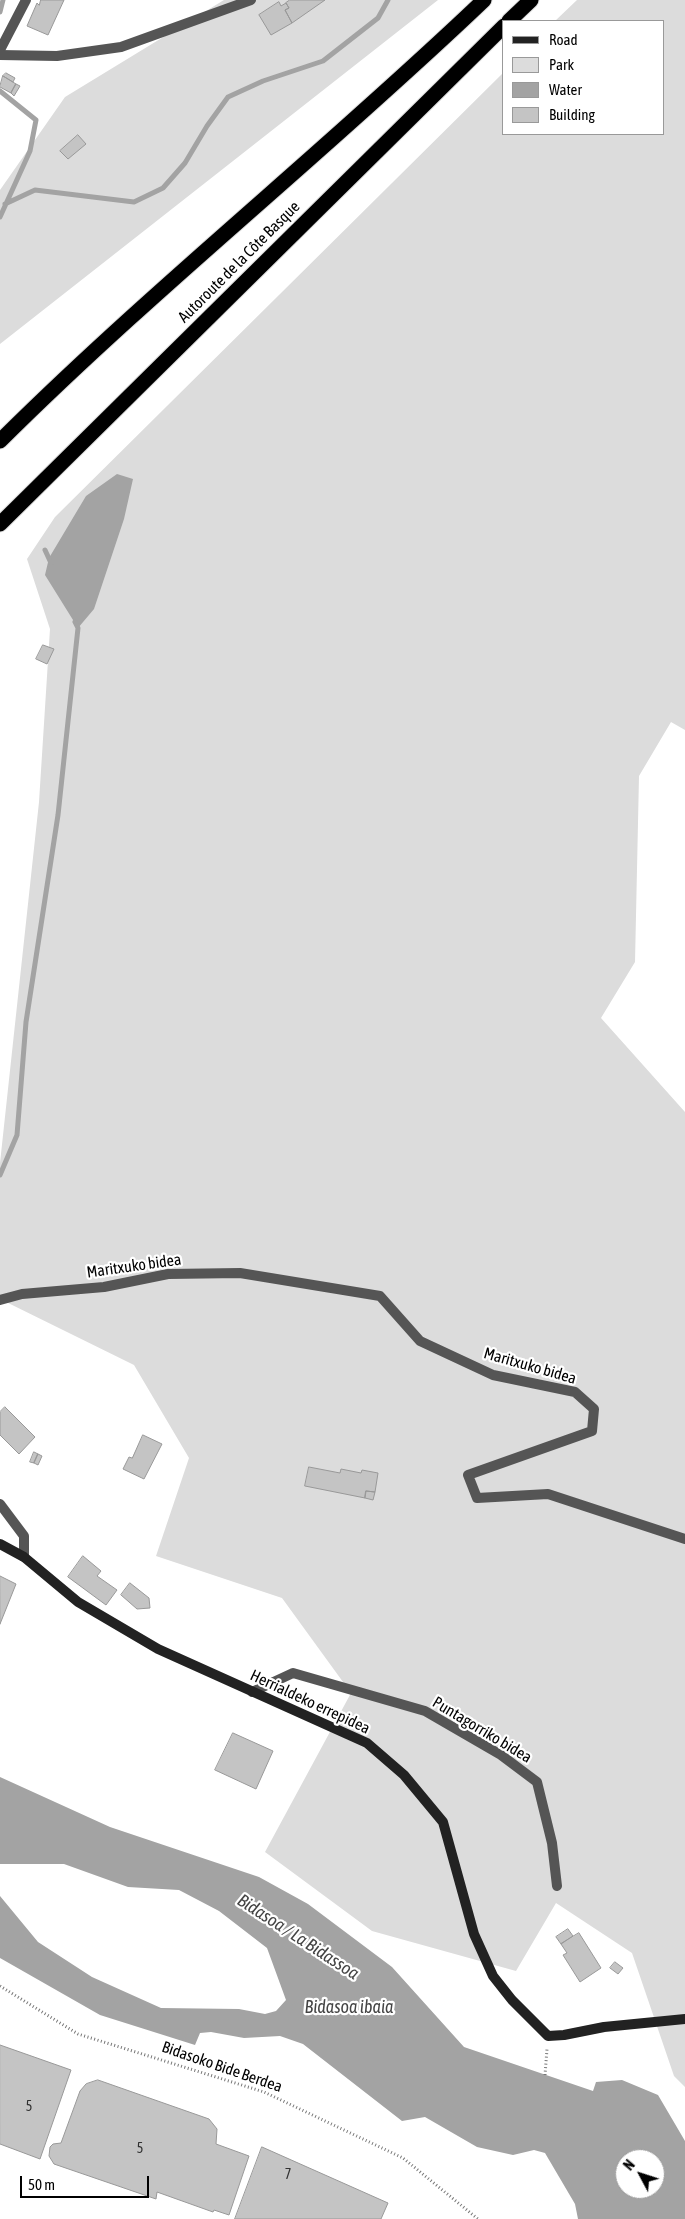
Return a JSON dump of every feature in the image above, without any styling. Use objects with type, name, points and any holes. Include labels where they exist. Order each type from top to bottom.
[{"type":"highway","name":"Autoroute de la Côte Basque","points":[[0,441],[116,332],[415,66],[484,0]]},
{"type":"highway","points":[[510,20],[531,0]]},
{"type":"highway","name":"Autoroute de la Côte Basque","points":[[0,524],[502,28]]},
{"type":"street","points":[[0,50],[26,0]]},
{"type":"street","points":[[0,55],[57,56],[121,47],[250,0]]},
{"type":"street","name":"Maritxuko bidea","points":[[0,1300],[22,1294],[104,1287],[168,1274],[240,1274],[380,1296],[420,1341],[493,1374],[575,1392],[594,1409],[592,1431],[468,1476],[477,1498],[548,1494],[685,1539]]},
{"type":"street","points":[[0,1504],[24,1536],[24,1557]]},
{"type":"street","name":"Herrialdeko errepidea","points":[[0,1544],[24,1557],[78,1602],[158,1649],[367,1744],[404,1775],[443,1822],[474,1934],[493,1976],[512,2000],[548,2036]]},
{"type":"street","name":"Puntagorriko bidea","points":[[252,1692],[293,1673],[425,1711],[501,1755],[537,1782],[552,1843],[557,1886]]},
{"type":"street","points":[[548,2036],[564,2035],[604,2027],[685,2019]]},
{"type":"path","name":"Bidasoko Bide Berdea","points":[[0,1986],[78,2034],[264,2092],[403,2158],[478,2219]]},
{"type":"path","points":[[545,2075],[548,2036]]},
{"type":"green space","points":[[224,0],[438,0],[0,344],[0,190],[65,97]]},
{"type":"green space","points":[[577,0],[685,0],[685,730],[671,722],[639,776],[635,962],[601,1018],[685,1112],[685,2087],[674,2076],[632,1953],[556,1903],[516,1971],[372,1931],[265,1852],[351,1693],[282,1598],[156,1556],[189,1458],[134,1365],[0,1299],[0,1163],[39,802],[50,629],[27,559],[55,517],[502,74],[502,135],[665,135],[665,20],[556,20]]},
{"type":"water","points":[[117,474],[133,479],[124,519],[94,609],[78,628],[45,575],[49,558],[86,496]]},
{"type":"water","name":"Bidasoa ibaia","points":[[0,1777],[110,1827],[259,1877],[308,1904],[392,1967],[464,2047],[593,2091],[596,2082],[622,2080],[658,2095],[685,2141],[685,2219],[578,2219],[575,2204],[545,2153],[534,2150],[513,2155],[477,2147],[425,2117],[402,2121],[303,2044],[280,2036],[244,2038],[211,2032],[200,2033],[195,2045],[100,2015],[0,1958],[0,1896],[38,1942],[92,1977],[161,2008],[239,2009],[265,2014],[276,2011],[286,2000],[267,1948],[219,1911],[179,1890],[128,1887],[64,1864],[0,1864]]},
{"type":"building","points":[[41,0],[64,0],[48,35],[27,26],[37,3],[39,5]]},
{"type":"building","points":[[290,0],[325,0],[292,23],[285,10],[289,8],[286,3]]},
{"type":"building","points":[[279,2],[281,6],[286,3],[289,8],[285,10],[292,23],[271,35],[259,15]]},
{"type":"building","points":[[6,73],[15,78],[13,82],[3,76]]},
{"type":"building","points":[[3,76],[16,84],[11,93],[0,87]]},
{"type":"building","points":[[16,84],[20,86],[14,96],[11,93]]},
{"type":"building","points":[[78,135],[86,144],[68,159],[60,151]]},
{"type":"building","points":[[43,645],[54,649],[47,664],[36,659]]},
{"type":"building","points":[[5,1407],[35,1437],[19,1454],[0,1435],[0,1412]]},
{"type":"building","points":[[143,1435],[162,1444],[144,1479],[123,1469],[129,1457],[132,1458]]},
{"type":"building","points":[[34,1452],[38,1454],[34,1463],[30,1462]]},
{"type":"building","points":[[38,1454],[42,1456],[38,1465],[34,1463]]},
{"type":"building","points":[[309,1467],[340,1473],[341,1469],[361,1473],[362,1470],[378,1473],[375,1492],[366,1491],[365,1498],[305,1486]]},
{"type":"building","points":[[366,1491],[375,1492],[373,1500],[365,1498]]},
{"type":"building","points":[[83,1556],[101,1571],[97,1576],[117,1590],[106,1605],[68,1577]]},
{"type":"building","points":[[0,1576],[16,1584],[0,1624]]},
{"type":"building","points":[[130,1583],[149,1598],[150,1608],[137,1609],[121,1595]]},
{"type":"building","points":[[233,1733],[273,1751],[256,1789],[215,1770]]},
{"type":"building","points":[[568,1929],[573,1936],[561,1944],[556,1937]]},
{"type":"building","points":[[579,1933],[601,1968],[580,1982],[563,1955],[567,1953],[561,1944]]},
{"type":"building","points":[[615,1962],[623,1968],[618,1974],[610,1968]]},
{"type":"building","points":[[0,2045],[71,2070],[40,2159],[0,2144]]},
{"type":"building","points":[[98,2080],[209,2119],[217,2129],[216,2144],[249,2156],[229,2215],[214,2210],[213,2212],[157,2192],[156,2199],[54,2164],[49,2156],[50,2147],[53,2144],[61,2143],[80,2091],[86,2084]]},
{"type":"building","points":[[262,2147],[388,2203],[381,2219],[235,2219]]},
{"type":"waterway","points":[[0,12],[3,0]]},
{"type":"waterway","points":[[5,204],[35,190],[134,202],[163,188],[185,163],[207,126],[228,97],[263,81],[323,61],[378,18],[388,0]]},
{"type":"waterway","points":[[0,91],[36,120],[30,151],[0,217]]},
{"type":"waterway","points":[[45,550],[51,563]]},
{"type":"waterway","points":[[0,1175],[17,1135],[26,1022],[58,815],[78,628],[75,622]]},
{"type":"water label","name":"Bidasoa / La Bidassoa","points":[[298,1937]]}]
